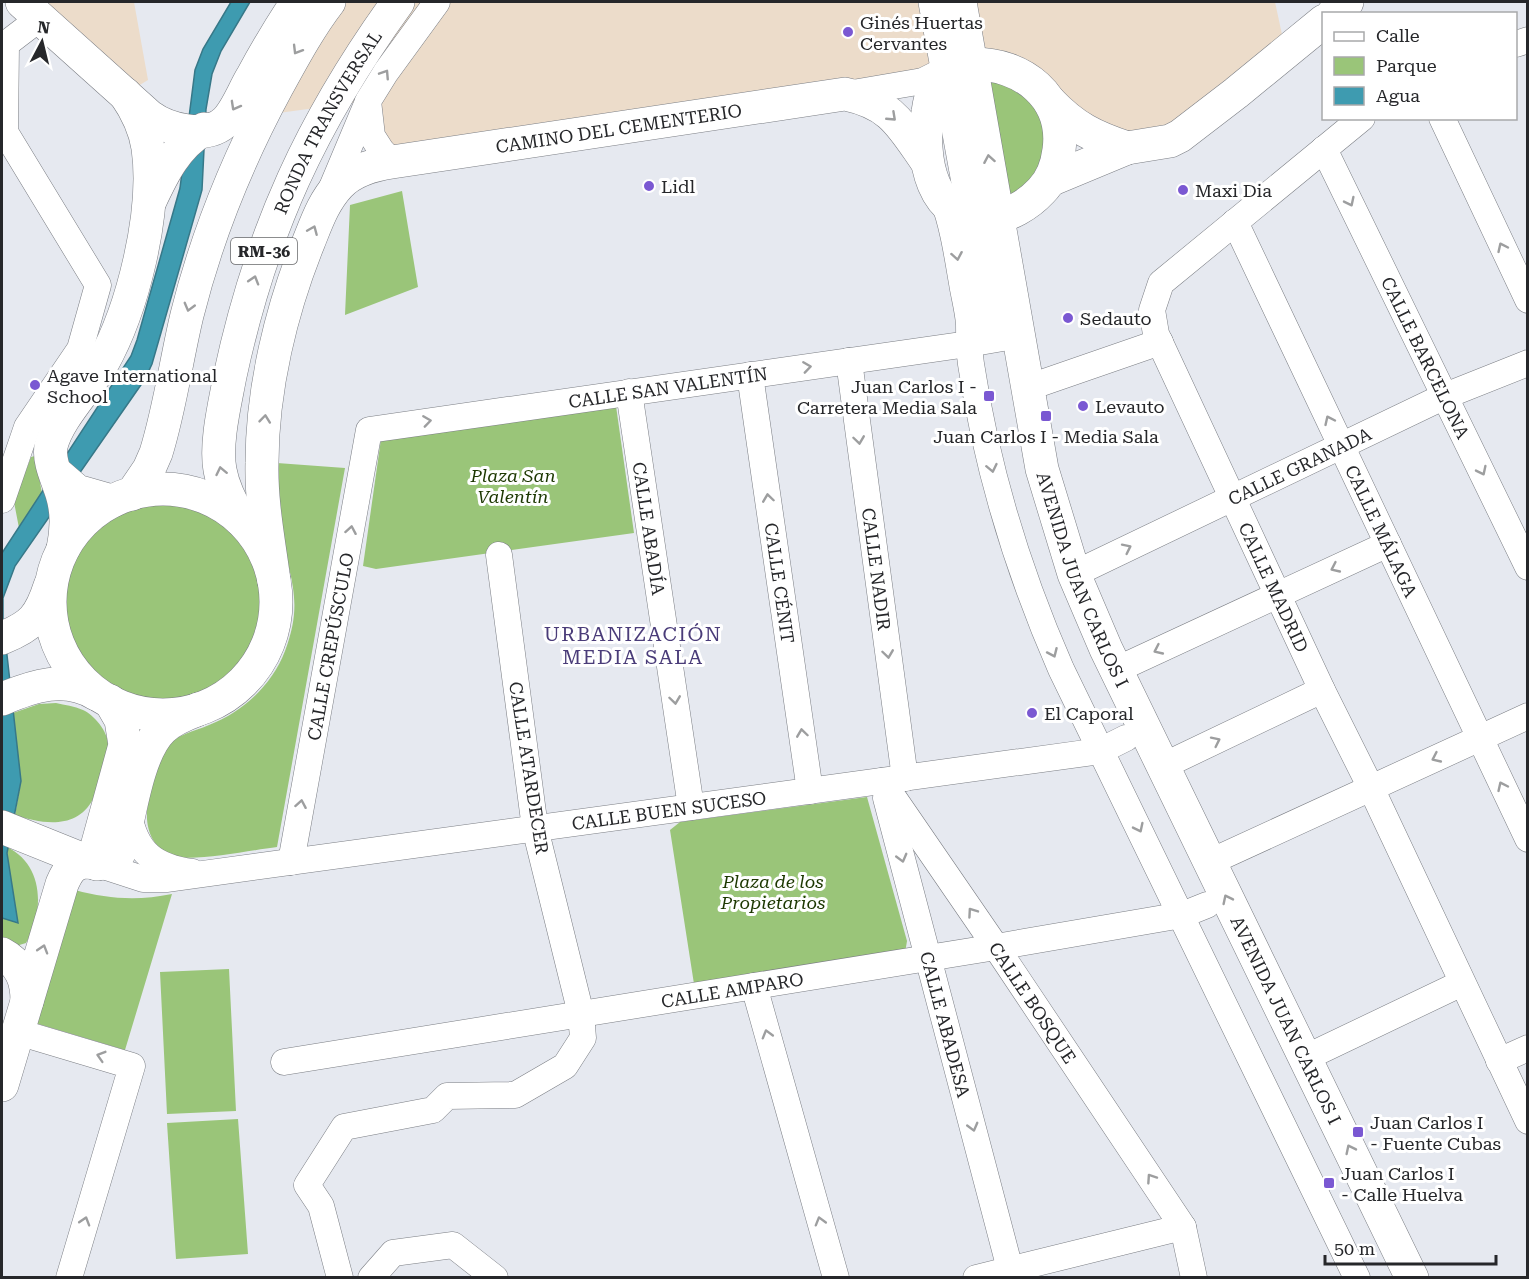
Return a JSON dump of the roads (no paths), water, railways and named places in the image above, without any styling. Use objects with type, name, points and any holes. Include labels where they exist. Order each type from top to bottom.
[{"type":"main road","points":[[31,10],[149,116],[167,127],[185,131],[204,129],[228,120],[268,47],[297,2]]},
{"type":"main road","name":"RM-36","points":[[122,497],[152,464],[156,453],[193,293],[234,173],[290,62],[329,2]]},
{"type":"main road","name":"RONDA TRANSVERSAL","points":[[244,524],[224,485],[219,468],[219,458],[227,390],[255,277],[279,210],[322,118],[360,55],[398,2]]},
{"type":"main road","name":"AVENIDA JUAN CARLOS I","points":[[935,2],[960,67]]},
{"type":"main road","name":"AVENIDA JUAN CARLOS I","points":[[960,2],[960,67],[987,218],[994,339],[1030,507],[1041,542],[1113,745],[1194,910],[1296,1063],[1412,1278]]},
{"type":"main road","points":[[1335,12],[1347,2]]},
{"type":"main road","points":[[1127,148],[1082,130],[1061,113],[1034,85],[1016,72],[996,66],[960,67],[939,79],[929,104],[925,133],[925,159],[936,188],[943,199],[960,215],[987,218],[1020,207],[1034,199],[1046,185],[1127,148],[1170,141],[1180,136],[1322,22]]},
{"type":"main road","points":[[63,549],[66,513],[51,455],[54,439],[102,364],[117,333],[136,273],[148,206],[148,148],[135,109],[125,94]]},
{"type":"main road","name":"CAMINO DEL CEMENTERIO","points":[[274,581],[262,476],[268,396],[282,322],[303,257],[327,200],[339,184],[356,172],[392,162],[845,94],[878,104],[900,125],[925,159]]},
{"type":"main road","points":[[994,339],[1027,278],[1021,236],[1029,210],[1046,185],[1058,159],[1060,134],[1056,114],[1048,99]]},
{"type":"main road","points":[[148,206],[171,160],[185,143],[204,129]]},
{"type":"main road","name":"AVENIDA JUAN CARLOS I","points":[[994,339],[1027,388],[1042,469],[1074,574],[1116,670],[1210,862],[1388,1278]]},
{"type":"main road","points":[[55,472],[77,491],[122,497]]},
{"type":"main road","name":"RM-36","points":[[2,638],[18,632],[34,620],[45,601],[63,549],[77,528],[88,517],[122,497],[156,489],[196,494],[227,509],[244,524],[261,547],[274,581],[276,609],[267,646],[258,663],[236,688],[212,704],[179,714],[146,713],[130,710],[83,687],[56,683],[33,687],[2,699]]},
{"type":"main road","name":"RM-36","points":[[51,584],[50,616],[59,647],[74,672],[90,688],[106,699]]},
{"type":"main road","points":[[106,699],[121,720],[125,736],[121,805]]},
{"type":"main road","points":[[93,863],[95,854],[142,766],[151,742],[167,724],[199,709]]},
{"type":"main road","points":[[14,831],[48,840],[63,838],[76,834],[121,805]]},
{"type":"main road","points":[[14,831],[93,863]]},
{"type":"main road","points":[[2,1085],[65,876],[76,863],[93,863]]},
{"type":"main road","points":[[2,954],[10,959],[23,974],[26,983],[22,1017]]},
{"type":"street","points":[[327,200],[368,101],[386,72],[437,2]]},
{"type":"street","points":[[2,500],[27,427],[80,349],[98,285],[5,132],[6,44],[31,10]]},
{"type":"street","name":"CAMINO DEL CEMENTERIO","points":[[845,94],[923,81],[960,67]]},
{"type":"street","points":[[368,101],[372,136],[392,162]]},
{"type":"street","name":"CALLE MADRID","points":[[1360,120],[1161,283],[1152,310],[1156,334],[1527,1121]]},
{"type":"street","points":[[1443,120],[1527,300]]},
{"type":"street","name":"CALLE BARCELONA","points":[[1324,149],[1527,567]]},
{"type":"street","name":"AVENIDA JUAN CARLOS I","points":[[943,199],[954,233],[969,323],[994,339]]},
{"type":"street","name":"CALLE MÁLAGA","points":[[1235,222],[1527,839]]},
{"type":"street","name":"CALLE SAN VALENTÍN","points":[[369,430],[994,339]]},
{"type":"street","points":[[1027,388],[1160,342]]},
{"type":"street","name":"CALLE NADIR","points":[[849,361],[893,779]]},
{"type":"street","name":"CALLE GRANADA","points":[[1074,574],[1445,396],[1527,363]]},
{"type":"street","name":"CALLE CÉNIT","points":[[750,375],[810,791]]},
{"type":"street","name":"CALLE ABADÍA","points":[[629,392],[691,807]]},
{"type":"street","name":"CALLE CREPÚSCULO","points":[[291,862],[369,430]]},
{"type":"street","points":[[1116,670],[1388,544]]},
{"type":"street","name":"CALLE ATARDECER","points":[[340,1278],[321,1206],[307,1185],[344,1127],[433,1110],[447,1096],[515,1095],[565,1066],[583,1038],[581,1014],[535,828],[499,555]]},
{"type":"street","points":[[1163,766],[1322,690]]},
{"type":"street","points":[[1210,862],[1527,716]]},
{"type":"street","name":"CALLE BUEN SUCESO","points":[[210,873],[810,791],[1113,745]]},
{"type":"street","name":"CALLE BOSQUE","points":[[893,779],[996,947],[1183,1227]]},
{"type":"street","name":"CALLE ABADESA","points":[[893,779],[928,958],[1010,1269]]},
{"type":"street","points":[[121,805],[137,843],[147,853],[168,867],[188,872],[210,873]]},
{"type":"street","points":[[93,863],[132,876],[154,880],[210,873]]},
{"type":"street","name":"AVENIDA JUAN CARLOS I","points":[[1194,910],[1357,1278]]},
{"type":"street","name":"CALLE AMPARO","points":[[284,1062],[996,947],[1194,910]]},
{"type":"street","points":[[1296,1063],[1462,983]]},
{"type":"street","points":[[754,986],[836,1278]]},
{"type":"street","points":[[22,1017],[132,1066],[69,1278]]},
{"type":"street","points":[[1500,1061],[1527,1047]]},
{"type":"street","points":[[976,1278],[1183,1227],[1194,1278]]},
{"type":"street","points":[[371,1278],[393,1253],[453,1245],[495,1278]]},
{"type":"water","points":[[231,2],[250,2],[221,51],[212,74],[206,109],[202,190],[152,364],[145,379],[15,566],[3,598],[3,619],[21,781],[7,853],[18,923],[2,918],[2,553],[131,356],[180,188],[195,70],[203,49]]},
{"type":"place","name":"Ginés Huertas Cervantes","points":[[848,32]]},
{"type":"place","name":"Lidl","points":[[649,186]]},
{"type":"place","name":"Maxi Dia","points":[[1183,190]]},
{"type":"place","name":"Sedauto","points":[[1068,318]]},
{"type":"place","name":"Agave International School","points":[[35,385]]},
{"type":"place","name":"Juan Carlos I - Carretera Media Sala","points":[[989,396]]},
{"type":"place","name":"Levauto","points":[[1083,406]]},
{"type":"place","name":"Juan Carlos I - Media Sala","points":[[1046,416]]},
{"type":"place","name":"El Caporal","points":[[1032,713]]},
{"type":"place","name":"Juan Carlos I - Fuente Cubas","points":[[1358,1132]]},
{"type":"place","name":"Juan Carlos I - Calle Huelva","points":[[1329,1183]]},
{"type":"district","name":"URBANIZACIÓN MEDIA SALA","points":[[633,646]]},
{"type":"park label","name":"Plaza San Valentín","points":[[513,485]]},
{"type":"park label","name":"Plaza de los Propietarios","points":[[773,891]]}]
